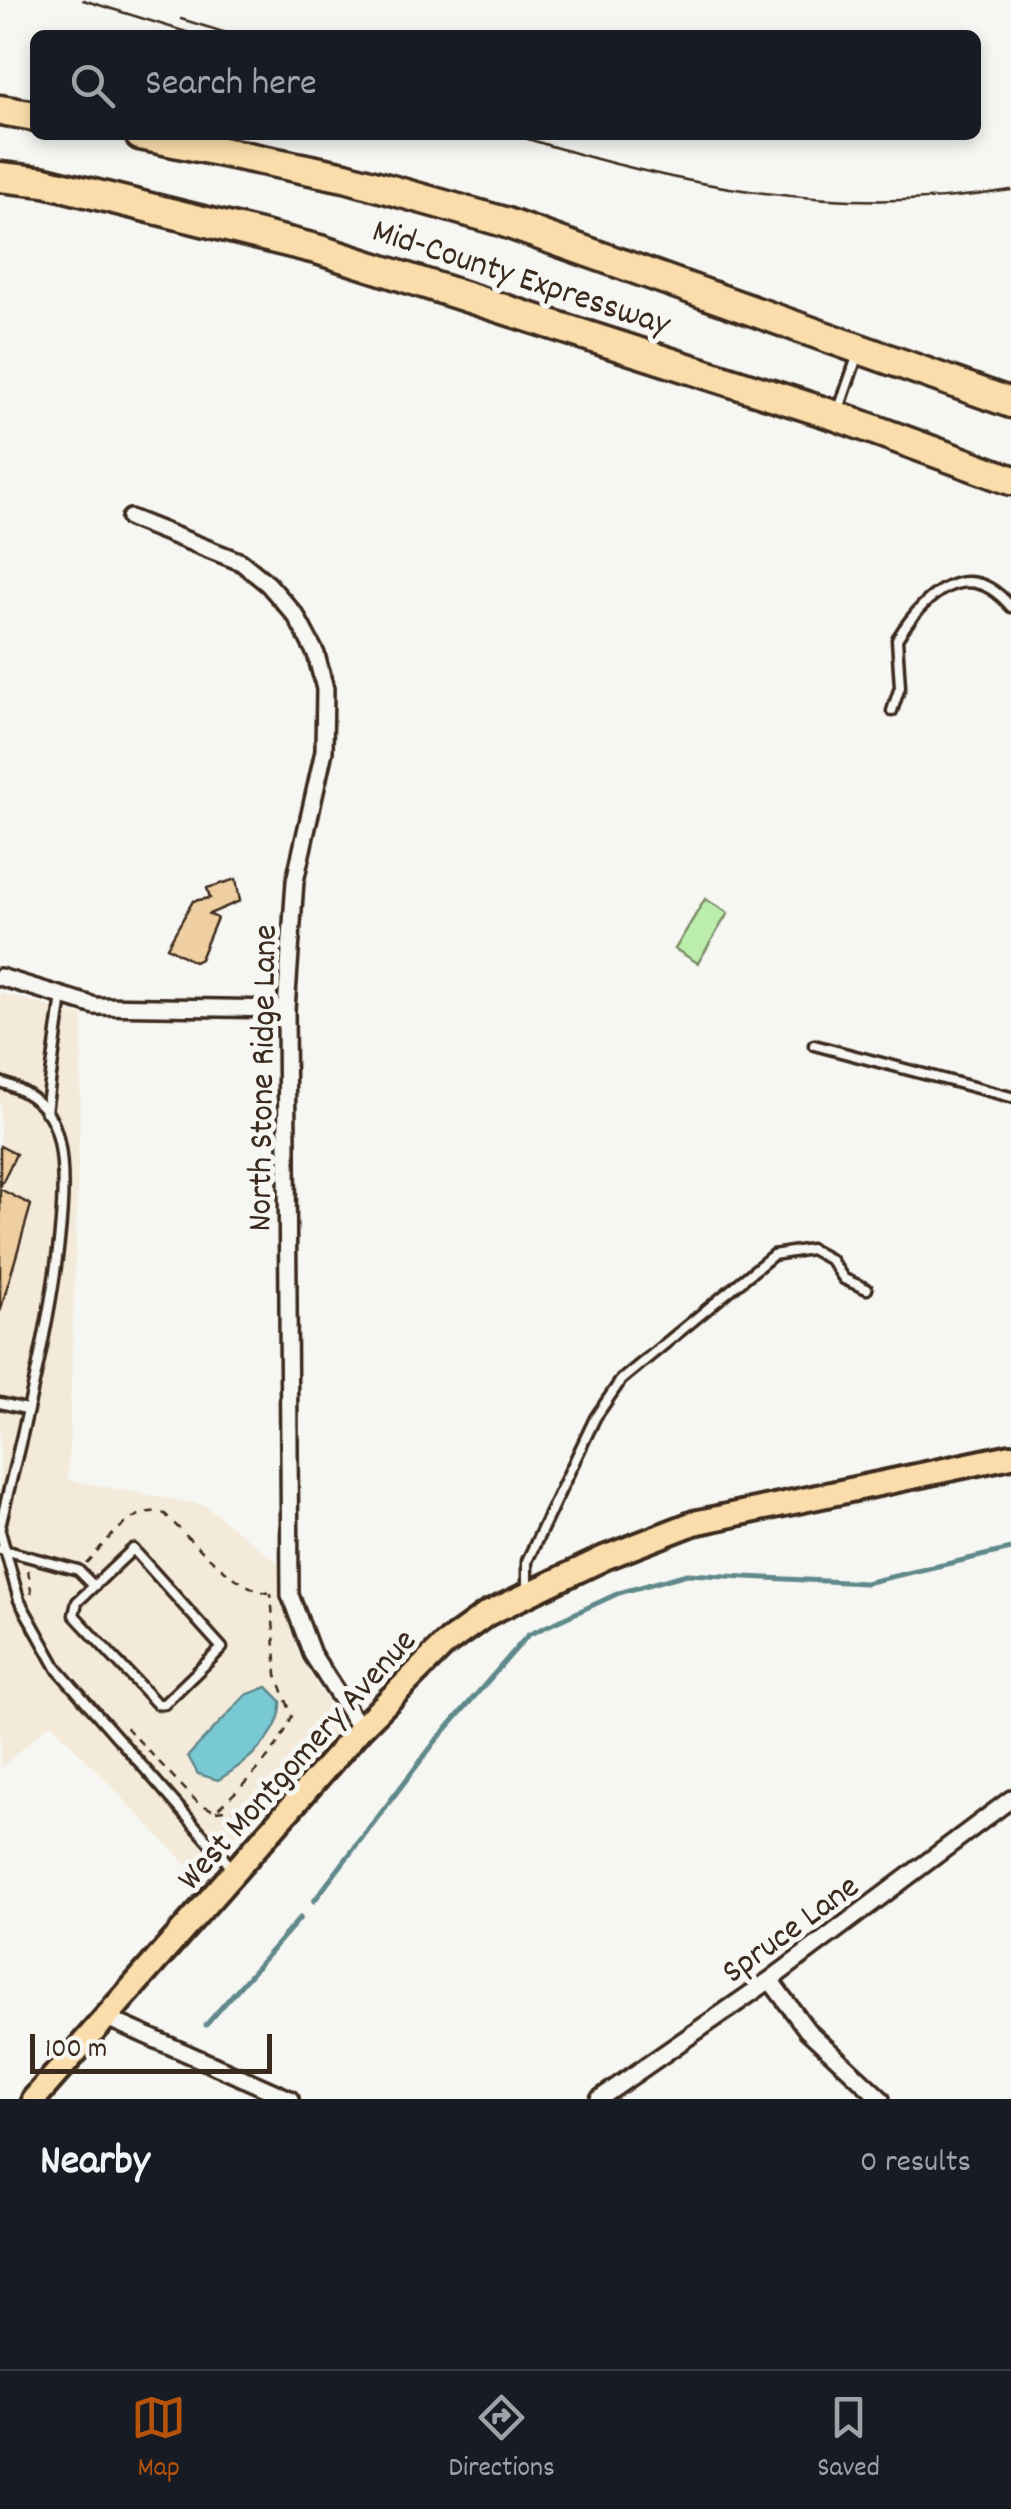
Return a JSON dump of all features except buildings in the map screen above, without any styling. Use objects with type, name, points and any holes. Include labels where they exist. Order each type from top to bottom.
[{"type":"highway","points":[[0,110],[30,115]]},
{"type":"highway","name":"Mid-County Expressway","points":[[164,140],[345,177],[501,221],[1011,403]]},
{"type":"highway","name":"Mid-County Expressway","points":[[0,177],[45,182],[320,250],[836,416],[1011,480]]},
{"type":"main road","name":"West Montgomery Avenue","points":[[34,2099],[109,2019],[360,1729],[444,1644],[486,1614],[694,1522],[1011,1456]]},
{"type":"street","name":"North Stone Ridge Lane","points":[[130,518],[241,562],[296,616],[316,654],[325,689],[325,736],[295,881],[286,1009],[290,1591],[312,1654],[360,1729]]},
{"type":"street","points":[[0,978],[95,1006],[286,1009]]},
{"type":"street","name":"Spruce Lane","points":[[599,2099],[770,1980],[1011,1799]]},
{"type":"street","points":[[770,1980],[807,2030],[881,2099]]},
{"type":"street","points":[[109,2019],[290,2099]]},
{"type":"lane","points":[[836,416],[860,350]]},
{"type":"lane","points":[[892,710],[900,687],[897,640],[930,599],[953,584],[976,580],[996,588],[1011,607]]},
{"type":"lane","points":[[46,1112],[62,996]]},
{"type":"lane","points":[[814,1045],[1011,1098]]},
{"type":"lane","points":[[0,1082],[20,1088],[46,1112],[59,1148],[62,1248],[0,1529],[3,1550],[19,1600],[58,1670],[236,1872]]},
{"type":"lane","points":[[527,1594],[527,1561],[595,1418],[621,1380],[773,1255],[811,1249],[831,1260],[844,1279],[868,1289]]},
{"type":"lane","points":[[0,1403],[26,1409]]},
{"type":"lane","points":[[3,1550],[78,1570],[94,1586]]},
{"type":"lane","points":[[133,1550],[222,1648],[164,1704],[156,1704],[74,1615],[77,1602],[94,1586],[133,1550]]},
{"type":"path","points":[[78,1570],[138,1514],[154,1510],[255,1592],[290,1591]]},
{"type":"path","points":[[215,1812],[233,1809],[240,1817]]},
{"type":"shaded area","points":[[0,993],[83,1016],[68,1480],[204,1505],[280,1564],[280,1594],[298,1653],[343,1728],[196,1875],[51,1723],[0,1768]]},
{"type":"green space","points":[[705,899],[728,913],[698,963],[675,949]]},
{"type":"water","points":[[267,1687],[281,1701],[276,1725],[269,1736],[240,1766],[218,1780],[198,1774],[188,1756],[246,1695]]},
{"type":"waterway","points":[[314,1901],[435,1742],[528,1635],[619,1593],[687,1574],[865,1583],[1011,1549]]},
{"type":"waterway","points":[[206,2025],[300,1918]]},
{"type":"tram line","points":[[83,0],[180,30]]},
{"type":"tram line","points":[[181,19],[217,30]]},
{"type":"tram line","points":[[532,140],[699,183],[822,199],[884,201],[1011,190]]}]
